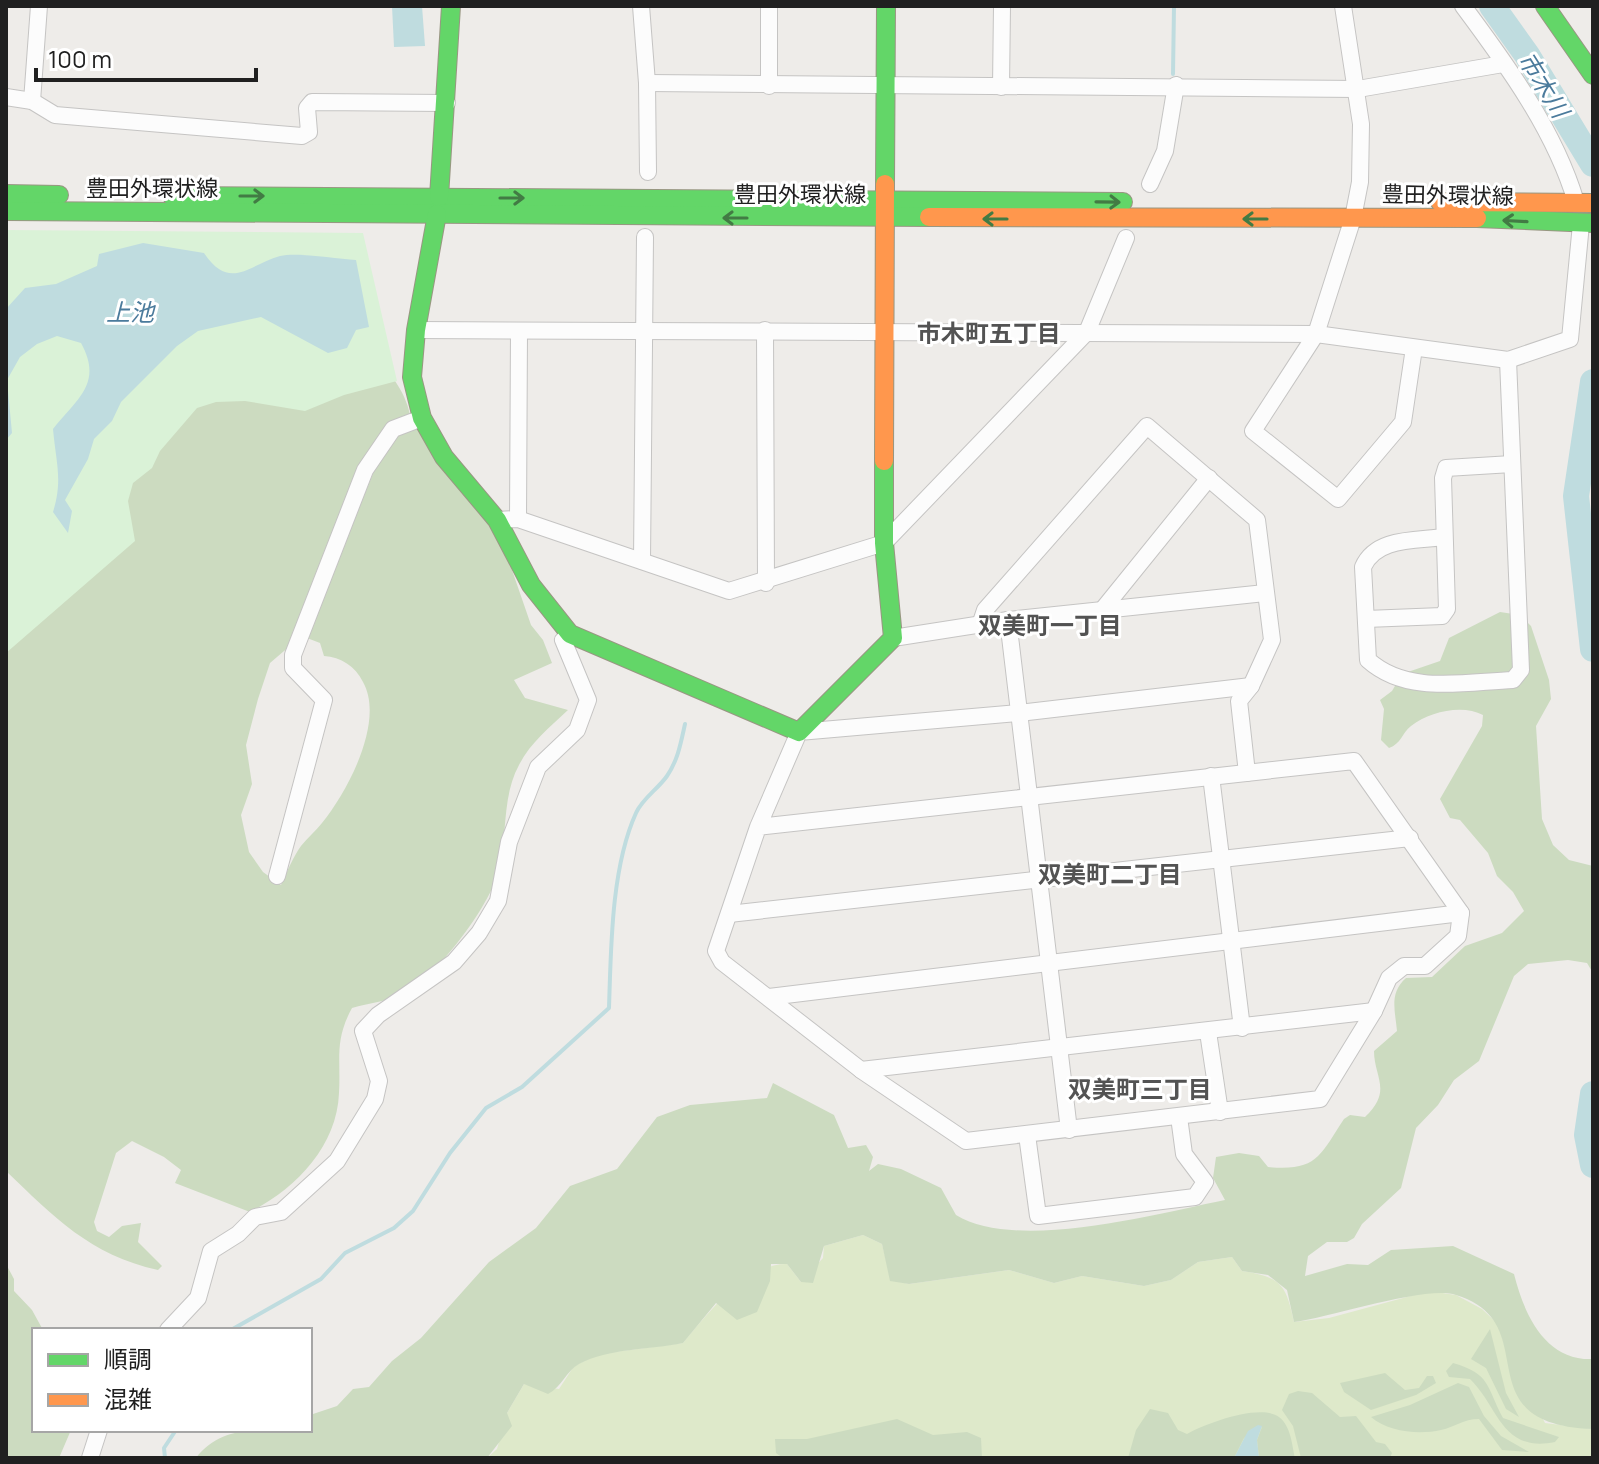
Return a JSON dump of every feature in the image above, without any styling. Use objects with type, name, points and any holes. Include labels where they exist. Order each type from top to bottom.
[{"type":"street","points":[[32,101],[39,6]]},
{"type":"street","points":[[451,6],[438,206],[416,330],[412,377],[422,418],[444,457],[497,520],[531,585],[570,634],[799,732],[1019,713],[1251,686]]},
{"type":"street","points":[[641,6],[647,83],[648,172]]},
{"type":"street","points":[[769,6],[769,86]]},
{"type":"street","points":[[886,6],[884,543],[893,638]]},
{"type":"street","points":[[1001,87],[1002,6]]},
{"type":"street","points":[[1343,6],[1358,89],[1361,138],[1355,210],[1316,334],[1253,431],[1338,499],[1403,422],[1414,348]]},
{"type":"street","points":[[1463,6],[1503,64],[1585,203]]},
{"type":"street","points":[[1545,6],[1593,75]]},
{"type":"street","points":[[647,83],[1001,87],[1176,85],[1358,89],[1503,64]]},
{"type":"street","points":[[1150,184],[1165,151],[1176,85]]},
{"type":"street","points":[[6,97],[32,101],[55,115],[302,136],[309,132],[307,108],[312,102],[447,103]]},
{"type":"street","name":"豊田外環状線","points":[[6,194],[438,206]]},
{"type":"street","name":"豊田外環状線","points":[[6,211],[438,206],[1355,210],[1585,203]]},
{"type":"street","name":"豊田外環状線","points":[[1355,210],[1587,224]]},
{"type":"street","points":[[416,330],[645,332],[885,329],[1316,334],[1508,360],[1570,339],[1586,262],[1587,224]]},
{"type":"street","points":[[642,561],[645,237]]},
{"type":"street","points":[[497,520],[518,519],[729,591],[766,583],[884,543],[1087,332],[1126,238]]},
{"type":"street","points":[[765,330],[766,583]]},
{"type":"street","points":[[518,519],[519,331]]},
{"type":"street","points":[[1444,537],[1388,544],[1368,556],[1363,567],[1368,660],[1383,673],[1412,684],[1513,680],[1521,670],[1508,360]]},
{"type":"street","points":[[277,876],[324,700],[293,668],[293,655],[365,470],[393,429],[422,418]]},
{"type":"street","points":[[980,625],[985,610],[1147,426],[1257,520],[1272,640],[1251,686],[1239,701],[1247,773]]},
{"type":"street","points":[[1366,619],[1442,616],[1447,609],[1443,478],[1446,468],[1512,464]]},
{"type":"street","points":[[1103,609],[1209,478]]},
{"type":"street","points":[[758,827],[1354,761],[1461,913],[1458,936],[1425,966],[1404,966],[1389,978],[1374,1011],[1320,1099],[966,1141],[861,1070],[722,962],[716,951],[758,827],[799,732],[893,638],[1008,620],[1265,593]]},
{"type":"street","points":[[1008,620],[1069,1130]]},
{"type":"street","points":[[170,1328],[198,1298],[211,1251],[238,1234],[255,1217],[281,1212],[337,1161],[375,1099],[379,1081],[363,1031],[378,1015],[454,962],[479,933],[498,901],[509,842],[538,767],[577,730],[588,700],[563,640],[570,634]]},
{"type":"street","points":[[1211,776],[1242,1028]]},
{"type":"street","points":[[729,914],[1038,882],[1410,838]]},
{"type":"street","points":[[769,997],[1461,913]]},
{"type":"street","points":[[861,1070],[1374,1011]]},
{"type":"street","points":[[1208,1032],[1220,1112]]},
{"type":"street","points":[[1027,1135],[1038,1216],[1195,1197],[1205,1182],[1184,1154],[1179,1117]]},
{"type":"street","points":[[90,1458],[98,1432]]},
{"type":"green space","points":[[6,230],[363,233],[397,381],[344,395],[305,411],[245,401],[216,402],[197,408],[160,451],[152,468],[133,483],[128,501],[135,541],[6,653]]},
{"type":"green space","points":[[372,349],[400,388],[410,415],[393,423],[291,645],[270,663],[246,745],[252,784],[241,815],[249,852],[263,872],[281,885],[298,850],[322,823],[342,793],[360,755],[370,716],[369,698],[363,682],[352,667],[342,660],[324,656],[320,643],[307,638],[386,441],[417,425],[503,544],[531,625],[543,640],[552,663],[514,680],[525,698],[568,710],[535,742],[519,765],[507,804],[498,873],[484,904],[460,940],[418,985],[386,1000],[352,1008],[341,1040],[339,1093],[331,1131],[311,1164],[297,1178],[250,1212],[175,1183],[181,1170],[164,1157],[132,1141],[116,1153],[94,1222],[97,1231],[109,1237],[122,1226],[141,1223],[138,1242],[162,1266],[158,1270],[112,1255],[74,1232],[6,1171],[6,455],[119,432]]},
{"type":"green space","points":[[1500,612],[1520,615],[1531,626],[1549,680],[1551,699],[1536,726],[1542,819],[1553,845],[1569,860],[1593,866],[1593,973],[1587,963],[1568,960],[1528,964],[1514,976],[1479,1061],[1454,1080],[1438,1105],[1416,1128],[1401,1188],[1362,1224],[1354,1238],[1347,1242],[1327,1242],[1308,1256],[1305,1276],[1347,1264],[1368,1265],[1391,1250],[1453,1246],[1514,1274],[1531,1319],[1550,1344],[1576,1358],[1593,1359],[1593,1429],[1553,1423],[1528,1410],[1515,1392],[1498,1327],[1483,1309],[1456,1295],[1424,1294],[1294,1322],[1287,1290],[1268,1275],[1242,1271],[1232,1257],[1198,1262],[1171,1280],[1144,1286],[1082,1276],[1054,1283],[1009,1270],[909,1284],[890,1281],[882,1244],[863,1235],[824,1246],[813,1283],[801,1282],[787,1264],[771,1264],[770,1281],[757,1312],[737,1320],[716,1303],[683,1343],[616,1352],[591,1359],[575,1367],[548,1394],[524,1384],[507,1413],[512,1426],[487,1458],[196,1458],[207,1446],[233,1433],[312,1432],[312,1414],[337,1406],[353,1389],[369,1387],[392,1361],[421,1338],[489,1262],[536,1228],[570,1186],[617,1169],[657,1117],[690,1105],[767,1098],[773,1083],[834,1115],[848,1148],[866,1145],[873,1157],[869,1171],[878,1164],[901,1169],[941,1188],[956,1215],[982,1226],[1014,1230],[1087,1227],[1225,1200],[1213,1178],[1216,1157],[1239,1153],[1259,1156],[1268,1167],[1284,1168],[1297,1167],[1315,1159],[1344,1119],[1350,1115],[1365,1117],[1378,1099],[1380,1084],[1374,1051],[1397,1031],[1395,996],[1406,978],[1432,977],[1465,946],[1502,933],[1524,911],[1513,892],[1497,876],[1488,853],[1460,820],[1450,818],[1440,799],[1482,726],[1483,715],[1466,710],[1437,713],[1411,726],[1389,748],[1381,740],[1384,709],[1380,700],[1392,691],[1402,674],[1440,661],[1449,638]]},
{"type":"green space","points":[[863,1235],[882,1244],[891,1280],[909,1284],[1009,1270],[1054,1283],[1082,1276],[1144,1286],[1171,1280],[1198,1262],[1232,1257],[1242,1271],[1265,1276],[1280,1284],[1294,1322],[1329,1318],[1429,1291],[1456,1295],[1482,1309],[1499,1325],[1504,1344],[1545,1423],[1593,1429],[1593,1458],[487,1458],[497,1449],[507,1413],[524,1384],[559,1389],[574,1366],[599,1354],[683,1343],[729,1292],[757,1272],[787,1264],[801,1282],[823,1258],[824,1246]]},
{"type":"green space","points":[[6,1264],[14,1279],[14,1291],[32,1310],[42,1328],[32,1328],[32,1432],[70,1432],[59,1458],[6,1458]]},
{"type":"green space","points":[[1490,1329],[1506,1393],[1519,1417],[1506,1409],[1486,1368],[1471,1359]]},
{"type":"green space","points":[[1453,1363],[1481,1377],[1503,1418],[1559,1437],[1555,1442],[1537,1444],[1523,1441],[1512,1434],[1470,1379],[1449,1377],[1446,1371]]},
{"type":"green space","points":[[1385,1373],[1405,1390],[1419,1388],[1427,1376],[1433,1376],[1436,1383],[1416,1395],[1371,1410],[1344,1392],[1340,1383]]},
{"type":"green space","points":[[1458,1383],[1469,1387],[1484,1416],[1501,1436],[1529,1452],[1502,1450],[1479,1419],[1441,1430],[1414,1432],[1386,1426],[1371,1417],[1410,1405]]},
{"type":"green space","points":[[1298,1391],[1312,1393],[1340,1417],[1356,1416],[1376,1442],[1385,1444],[1392,1453],[1390,1458],[1301,1458],[1293,1426],[1282,1410],[1289,1394]]},
{"type":"green space","points":[[1150,1409],[1168,1413],[1178,1430],[1187,1434],[1233,1416],[1270,1413],[1286,1425],[1295,1458],[1259,1458],[1257,1440],[1262,1427],[1244,1438],[1234,1458],[1128,1458],[1136,1430]]},
{"type":"green space","points":[[897,1419],[933,1435],[967,1432],[981,1438],[982,1458],[783,1458],[776,1453],[775,1439],[807,1439]]},
{"type":"water","points":[[392,6],[422,6],[425,46],[394,47]]},
{"type":"water","name":"上池","points":[[143,243],[204,253],[214,265],[232,273],[288,255],[356,260],[369,327],[356,330],[347,348],[328,353],[261,317],[198,331],[177,346],[121,402],[112,421],[94,439],[88,459],[65,500],[72,511],[68,533],[53,512],[58,481],[53,429],[85,389],[89,369],[87,357],[81,343],[57,336],[37,344],[20,357],[7,380],[12,433],[6,440],[6,309],[25,288],[56,284],[97,266],[99,254]]},
{"type":"water","points":[[1262,1426],[1257,1440],[1259,1458],[1234,1458],[1248,1431]]},
{"type":"waterway","points":[[1173,74],[1174,6]]},
{"type":"waterway","name":"市木川","points":[[1492,6],[1527,55],[1593,164]]},
{"type":"waterway","name":"市木川","points":[[1593,382],[1576,496],[1593,649]]},
{"type":"waterway","points":[[235,1328],[321,1279],[345,1253],[394,1228],[413,1211],[450,1153],[486,1108],[522,1087],[609,1008],[614,909],[628,835],[639,808],[671,770],[685,724]]},
{"type":"waterway","name":"市木川","points":[[1593,1094],[1587,1135],[1593,1165]]},
{"type":"waterway","points":[[165,1458],[164,1448],[175,1432]]},
{"type":"traffic: fast","points":[[439,197],[451,6]]},
{"type":"traffic: fast","points":[[885,184],[886,6]]},
{"type":"traffic: fast","points":[[1545,6],[1593,75]]},
{"type":"traffic: fast","points":[[6,194],[59,195]]},
{"type":"traffic: fast","points":[[172,196],[1123,202]]},
{"type":"traffic: fast","points":[[6,211],[929,217]]},
{"type":"traffic: fast","points":[[437,214],[416,330],[412,377],[422,418],[444,457],[497,520],[531,585],[570,634],[799,732],[893,638],[884,543],[884,461]]},
{"type":"traffic: fast","points":[[1477,218],[1593,223]]},
{"type":"traffic: slow","points":[[884,461],[885,184]]},
{"type":"traffic: slow","points":[[1440,202],[1593,203]]},
{"type":"traffic: slow","points":[[929,217],[1477,218]]},
{"type":"district","name":"市木町五丁目","points":[[989,334]]},
{"type":"district","name":"双美町一丁目","points":[[1050,626]]},
{"type":"district","name":"双美町二丁目","points":[[1110,875]]},
{"type":"district","name":"双美町三丁目","points":[[1140,1090]]}]
